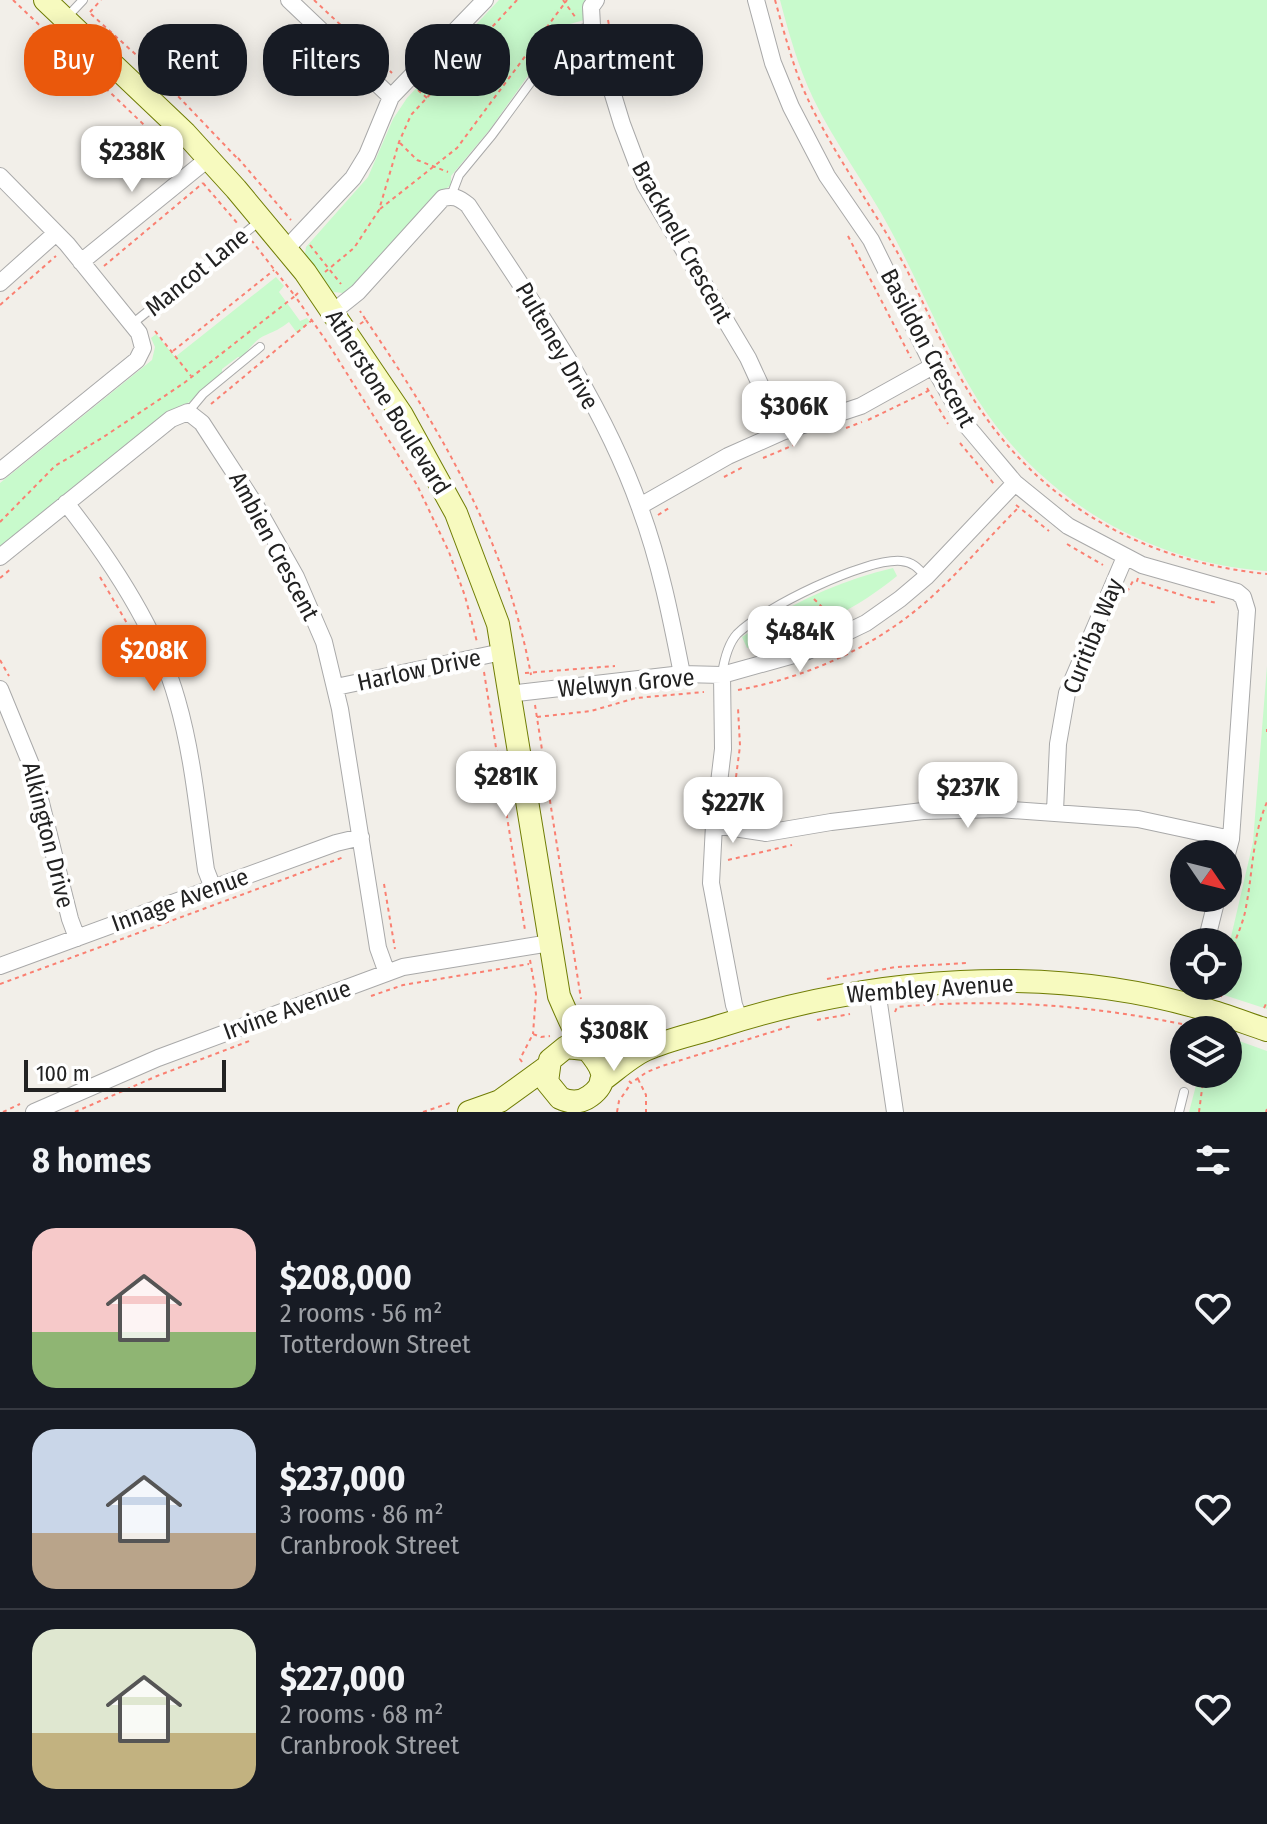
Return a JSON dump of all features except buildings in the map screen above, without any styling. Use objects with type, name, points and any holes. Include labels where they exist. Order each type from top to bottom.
[{"type":"street","name":"Atherstone Boulevard","points":[[45,0],[254,226],[286,249],[333,312],[402,415],[456,513],[498,624],[559,996],[586,1049]]},
{"type":"street","points":[[289,0],[314,24]]},
{"type":"street","points":[[389,93],[485,0]]},
{"type":"street","name":"Bracknell Crescent","points":[[592,24],[591,7],[596,0]]},
{"type":"street","name":"Basildon Crescent","points":[[756,0],[773,63],[791,107],[827,176],[871,240],[933,366],[967,426],[1015,483],[1068,526],[1125,557],[1166,573],[1231,590],[1243,597],[1247,610],[1229,840]]},
{"type":"street","points":[[286,249],[353,178],[367,155],[387,96]]},
{"type":"street","name":"Bracknell Crescent","points":[[613,96],[645,185],[748,358],[782,432]]},
{"type":"street","points":[[81,262],[201,171]]},
{"type":"street","points":[[0,176],[81,262],[139,333],[143,348],[137,360],[0,471]]},
{"type":"street","points":[[333,312],[358,292],[436,204],[451,196]]},
{"type":"street","name":"Pulteney Drive","points":[[451,196],[468,205],[534,303],[577,374],[618,455],[640,506],[662,575],[682,674]]},
{"type":"street","points":[[0,283],[56,233]]},
{"type":"street","points":[[640,506],[728,456],[782,432],[861,406],[933,366]]},
{"type":"street","points":[[0,557],[171,419],[188,412]]},
{"type":"street","name":"Ambien Crescent","points":[[188,412],[202,423],[238,477],[296,577],[324,642],[336,687],[378,948],[387,973]]},
{"type":"street","name":"Welwyn Grove","points":[[508,694],[682,674],[722,675],[772,663],[828,641],[866,623],[926,577],[1015,483]]},
{"type":"street","points":[[66,503],[128,596],[170,678],[181,717],[206,870],[213,888]]},
{"type":"street","name":"Curitiba Way","points":[[1055,811],[1058,744],[1067,693],[1125,557]]},
{"type":"street","name":"Harlow Drive","points":[[336,687],[502,652]]},
{"type":"street","points":[[722,675],[722,826],[711,883],[734,1005],[740,1020]]},
{"type":"street","name":"Alkington Drive","points":[[0,689],[32,767],[77,938]]},
{"type":"street","points":[[722,826],[766,833],[923,811],[1055,811],[1138,819],[1209,840]]},
{"type":"street","name":"Innage Avenue","points":[[0,966],[361,837]]},
{"type":"street","name":"Irvine Avenue","points":[[33,1106],[387,973],[414,965],[550,943]]},
{"type":"street","name":"Wembley Avenue","points":[[586,1049],[643,1050],[796,1004],[877,990],[966,982],[1036,982],[1101,989],[1198,1012],[1266,1020]]},
{"type":"street","points":[[877,990],[895,1112]]},
{"type":"street","name":"Atherstone Boulevard","points":[[550,1061],[559,996]]},
{"type":"street","points":[[469,1112],[500,1101],[566,1047],[586,1049],[598,1060],[598,1112]]},
{"type":"street","name":"Wembley Avenue","points":[[599,1085],[643,1050]]},
{"type":"street","points":[[550,1061],[550,1088],[568,1104]]},
{"type":"street","points":[[500,1101],[568,1104],[581,1101],[599,1085]]},
{"type":"lane","points":[[65,19],[83,0]]},
{"type":"lane","points":[[451,196],[459,175],[526,87]]},
{"type":"lane","name":"Mancot Lane","points":[[132,324],[254,226]]},
{"type":"lane","points":[[188,412],[203,394],[260,347]]},
{"type":"lane","points":[[722,675],[736,635],[824,582],[898,561],[915,564],[926,577]]},
{"type":"lane","points":[[1179,1112],[1184,1092]]},
{"type":"path","points":[[0,522],[55,466],[184,383],[295,296],[275,269],[254,226],[201,171],[13,0]]},
{"type":"path","points":[[314,0],[340,24]]},
{"type":"path","points":[[379,210],[457,148],[567,0]]},
{"type":"path","points":[[775,0],[798,77],[824,129],[895,248],[978,407],[1018,458],[1066,500],[1118,534],[1194,562],[1267,574]]},
{"type":"path","points":[[91,14],[154,71],[237,158]]},
{"type":"path","points":[[389,70],[396,76],[389,92]]},
{"type":"path","points":[[103,267],[201,171]]},
{"type":"path","points":[[0,305],[56,256]]},
{"type":"path","points":[[172,352],[275,269]]},
{"type":"path","points":[[845,428],[870,420],[928,391]]},
{"type":"path","points":[[759,460],[796,444]]},
{"type":"path","points":[[722,478],[747,465]]},
{"type":"path","points":[[657,516],[676,503]]},
{"type":"path","points":[[0,578],[17,564]]},
{"type":"path","points":[[96,571],[132,632]]},
{"type":"path","points":[[1128,591],[1134,579]]},
{"type":"path","points":[[806,592],[822,607],[829,624],[828,641]]},
{"type":"path","points":[[537,717],[591,711],[636,698],[704,692]]},
{"type":"path","points":[[735,787],[740,746],[738,703]]},
{"type":"path","points":[[1239,928],[1246,909],[1259,821],[1267,802]]},
{"type":"path","points":[[722,826],[726,869]]},
{"type":"path","points":[[726,860],[795,844]]},
{"type":"path","points":[[0,984],[349,855],[350,858]]},
{"type":"path","points":[[360,983],[366,998],[403,985],[530,963]]},
{"type":"path","points":[[897,1007],[979,1002],[1198,1012]]},
{"type":"path","points":[[1266,1020],[1267,1002]]},
{"type":"path","points":[[75,1112],[157,1076],[258,1038]]},
{"type":"path","points":[[637,1078],[646,1095],[646,1112]]},
{"type":"path","points":[[617,1112],[623,1093],[631,1083]]},
{"type":"path","points":[[1199,1112],[1202,1088]]},
{"type":"path","points":[[3,1112],[33,1106]]},
{"type":"green space","points":[[499,0],[588,0],[584,20],[570,24],[526,24],[526,78],[491,128],[451,176],[451,185],[440,193],[354,287],[343,293],[333,292],[305,254],[306,247],[368,177],[393,119],[407,98],[510,96],[510,24],[476,24]]},
{"type":"green space","points":[[780,0],[1267,0],[1267,571],[1180,555],[1100,519],[1031,466],[1002,433],[964,377],[890,229],[822,115],[798,62]]},
{"type":"green space","points":[[276,277],[284,286],[279,292],[300,321],[307,318],[310,322],[297,333],[289,322],[259,339],[242,357],[222,369],[222,373],[198,396],[182,405],[0,552],[0,483],[152,360],[155,347],[151,338],[156,334],[175,357]]},
{"type":"green space","points":[[893,568],[897,576],[845,611],[787,637],[747,648],[742,637],[796,604],[833,587]]},
{"type":"green space","points":[[1267,666],[1267,1009],[1239,1000],[1242,1000],[1242,928],[1233,928],[1237,912],[1242,912],[1242,890],[1253,842]]},
{"type":"green space","points":[[1242,1042],[1267,1051],[1267,1112],[1189,1112],[1195,1088],[1242,1088]]}]
